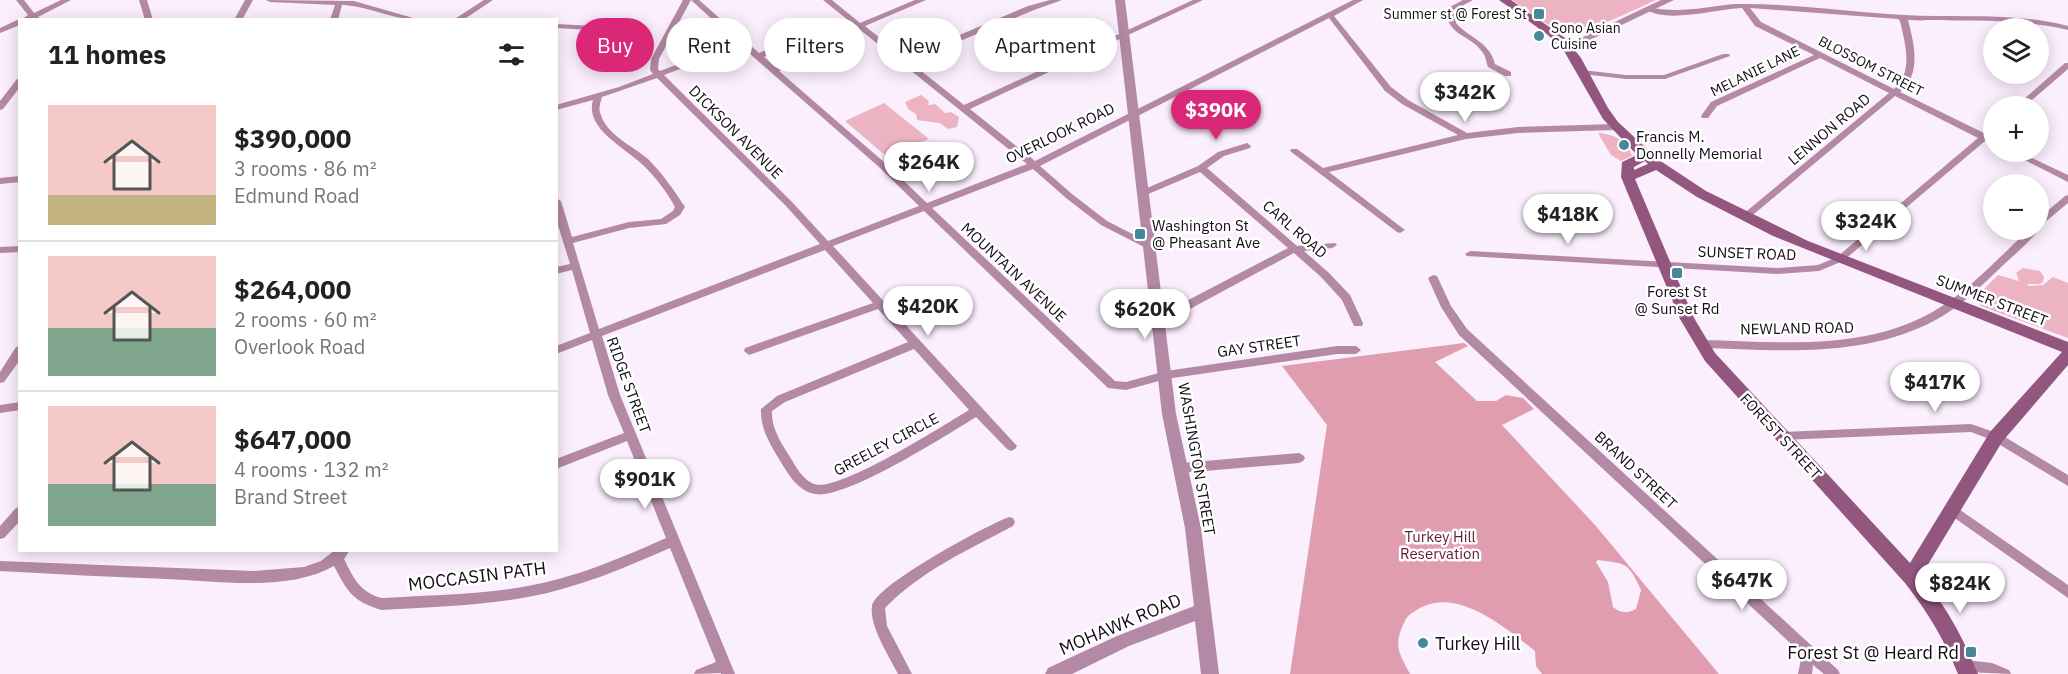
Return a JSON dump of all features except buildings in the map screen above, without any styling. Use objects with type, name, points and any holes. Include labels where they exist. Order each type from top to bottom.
[{"type":"main road","name":"SUMMER STREET","points":[[1504,0],[1567,47],[1598,105],[1615,127],[1653,160],[1709,198],[1744,217],[1840,259],[2068,348]]},
{"type":"main road","name":"FOREST STREET","points":[[1653,160],[1628,177],[1687,319],[1702,344],[1722,372],[1911,577],[1937,610],[1951,633],[1967,670]]},
{"type":"main road","points":[[1911,577],[1996,437],[2068,355]]},
{"type":"street","points":[[20,0],[32,18],[67,0]]},
{"type":"street","points":[[143,0],[148,18]]},
{"type":"street","points":[[239,18],[249,0]]},
{"type":"street","points":[[270,0],[340,1],[364,5],[409,18]]},
{"type":"street","points":[[461,18],[489,0]]},
{"type":"street","points":[[659,75],[654,70],[655,59],[687,0]]},
{"type":"street","name":"MOUNTAIN AVENUE","points":[[694,0],[715,18]]},
{"type":"street","points":[[826,0],[851,18]]},
{"type":"street","points":[[865,23],[922,0]]},
{"type":"street","points":[[962,38],[1056,0]]},
{"type":"street","name":"WASHINGTON STREET","points":[[1120,0],[1126,34],[1169,414],[1194,528],[1201,611],[1210,674]]},
{"type":"street","points":[[963,109],[1199,0]]},
{"type":"street","name":"OVERLOOK ROAD","points":[[558,349],[1034,165],[1359,0]]},
{"type":"street","points":[[1469,0],[1450,9],[1449,16],[1453,24],[1486,51],[1491,65],[1508,74]]},
{"type":"street","points":[[1567,47],[1669,0]]},
{"type":"street","points":[[335,18],[340,1]]},
{"type":"street","points":[[1649,9],[1664,14],[1744,6],[1900,17],[2012,17],[2037,19],[2068,28]]},
{"type":"street","name":"BLOSSOM STREET","points":[[1744,6],[1758,24],[1983,137]]},
{"type":"street","points":[[1330,15],[1388,89],[1405,102],[1466,136]]},
{"type":"street","name":"LENNON ROAD","points":[[1744,217],[1902,86],[1911,72],[1904,20],[1900,17]]},
{"type":"street","points":[[0,31],[18,23]]},
{"type":"street","points":[[558,26],[576,27]]},
{"type":"street","points":[[865,28],[877,39]]},
{"type":"street","name":"MOUNTAIN AVENUE","points":[[752,50],[764,61]]},
{"type":"street","points":[[759,56],[764,54]]},
{"type":"street","points":[[1582,72],[1626,77],[1665,77],[1726,56]]},
{"type":"street","name":"MELANIE LANE","points":[[1706,116],[1714,104],[1820,56]]},
{"type":"street","points":[[2032,96],[2068,65]]},
{"type":"street","points":[[558,107],[598,97],[667,72]]},
{"type":"street","name":"MOUNTAIN AVENUE","points":[[776,72],[882,165],[1112,385],[1126,386],[1166,375]]},
{"type":"street","points":[[917,72],[1034,165],[1069,196],[1104,222],[1149,246]]},
{"type":"street","name":"DICKSON AVENUE","points":[[659,75],[828,245],[915,344],[1011,446]]},
{"type":"street","points":[[3,104],[18,84]]},
{"type":"street","points":[[570,241],[629,225],[663,222],[677,213],[680,207],[649,166],[609,132],[598,119],[594,107],[598,97]]},
{"type":"street","points":[[3,104],[18,100]]},
{"type":"street","points":[[1323,171],[1466,136],[1529,130],[1615,127]]},
{"type":"street","name":"SUNSET ROAD","points":[[1470,254],[1792,271],[1819,268],[1840,259],[1983,138]]},
{"type":"street","points":[[1143,193],[1201,168],[1221,154],[1247,146]]},
{"type":"street","points":[[1294,151],[1400,230]]},
{"type":"street","points":[[2033,162],[2068,179]]},
{"type":"street","name":"CARL ROAD","points":[[1201,168],[1296,249],[1347,298],[1358,323]]},
{"type":"street","points":[[0,181],[18,179]]},
{"type":"street","points":[[2049,215],[2068,198]]},
{"type":"street","name":"RIDGE STREET","points":[[558,207],[614,395],[726,669]]},
{"type":"street","name":"NEWLAND ROAD","points":[[1702,344],[1842,345],[1872,340],[1917,326],[1954,303],[2023,240]]},
{"type":"street","points":[[1158,321],[1270,259],[1296,249],[1332,245]]},
{"type":"street","points":[[0,250],[18,249]]},
{"type":"street","points":[[558,270],[576,266]]},
{"type":"street","name":"BRAND STREET","points":[[1433,278],[1446,308],[1463,332],[1833,674]]},
{"type":"street","points":[[749,351],[881,304]]},
{"type":"street","name":"GREELEY CIRCLE","points":[[915,344],[781,399],[767,409],[765,420],[778,447],[802,484],[819,490],[833,489],[977,411]]},
{"type":"street","name":"GAY STREET","points":[[1166,375],[1337,350],[1356,350]]},
{"type":"street","points":[[0,380],[18,354]]},
{"type":"street","points":[[0,409],[18,406]]},
{"type":"street","points":[[1782,436],[1961,427],[1984,431],[1996,437],[2068,481]]},
{"type":"street","points":[[558,463],[630,435]]},
{"type":"street","points":[[1181,468],[1299,458]]},
{"type":"street","points":[[1953,510],[2068,592]]},
{"type":"street","points":[[0,534],[18,514]]},
{"type":"street","points":[[905,674],[881,627],[878,606],[893,590],[918,573],[1009,522]]},
{"type":"street","name":"MOCCASIN PATH","points":[[340,554],[356,594],[367,601],[382,604],[517,593],[546,588],[601,572],[673,541]]},
{"type":"street","points":[[0,566],[243,577],[306,572],[323,566],[340,554]]},
{"type":"street","name":"MOHAWK ROAD","points":[[1054,674],[1123,641],[1201,611]]},
{"type":"street","points":[[1805,674],[1809,652]]},
{"type":"street","points":[[701,674],[726,669]]},
{"type":"street","points":[[1967,670],[1992,669],[2004,674]]},
{"type":"shaded area","points":[[1512,0],[1656,0],[1610,21],[1583,30],[1564,32],[1552,27]]},
{"type":"shaded area","points":[[921,95],[929,101],[928,105],[935,104],[945,113],[951,112],[959,117],[957,127],[948,129],[940,123],[917,120],[916,114],[908,109],[905,102]]},
{"type":"shaded area","points":[[884,103],[929,139],[886,156],[845,121]]},
{"type":"shaded area","points":[[1598,133],[1619,139],[1627,146],[1632,156],[1621,161],[1611,155]]},
{"type":"shaded area","points":[[2023,268],[2040,271],[2044,277],[2040,284],[2027,284],[2029,286],[2043,285],[2053,277],[2068,283],[2068,338],[1981,306],[1975,298],[1998,275],[2019,281],[2016,273]]},
{"type":"green space","name":"Turkey Hill Reservation","points":[[1464,343],[1468,346],[1435,362],[1477,401],[1496,401],[1506,395],[1523,398],[1534,409],[1502,425],[1595,525],[1719,674],[1542,674],[1536,666],[1535,651],[1496,622],[1465,606],[1435,603],[1410,614],[1401,631],[1398,644],[1400,655],[1410,674],[1290,674],[1327,425],[1282,366]],"holes":[[[1598,560],[1621,564],[1633,574],[1641,590],[1636,609],[1624,612],[1613,607],[1608,582],[1596,562]]]},
{"type":"place","name":"Summer st @ Forest St","points":[[1539,14]]},
{"type":"place","name":"Sono Asian Cuisine","points":[[1539,36]]},
{"type":"place","name":"Francis M. Donnelly Memorial","points":[[1624,145]]},
{"type":"place","name":"Washington St @ Pheasant Ave","points":[[1140,234]]},
{"type":"place","name":"Forest St @ Sunset Rd","points":[[1677,273]]},
{"type":"place","name":"Turkey Hill","points":[[1423,643]]},
{"type":"place","name":"Forest St @ Heard Rd","points":[[1971,652]]}]
